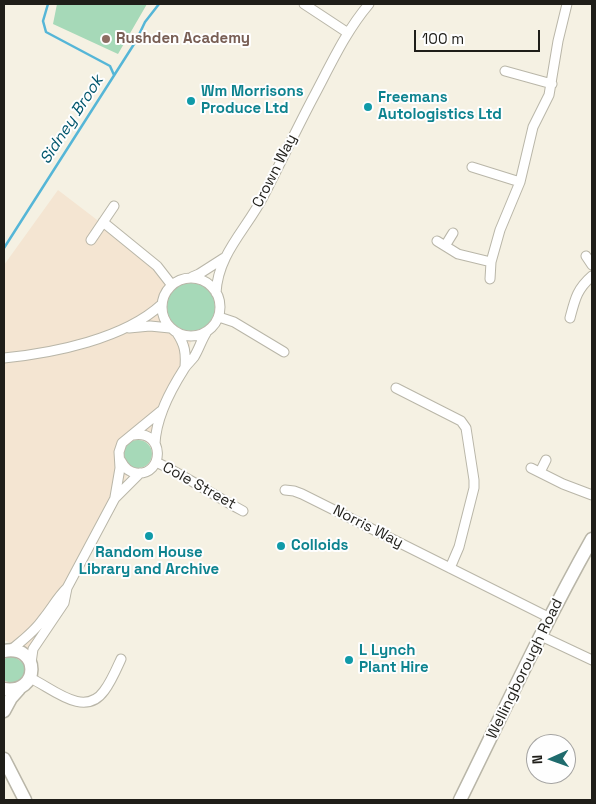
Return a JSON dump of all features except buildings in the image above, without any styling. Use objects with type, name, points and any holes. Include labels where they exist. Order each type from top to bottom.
[{"type":"main road","name":"Wellingborough Road","points":[[460,800],[550,618],[592,539]]},
{"type":"main road","points":[[4,711],[11,698],[30,678],[31,663],[26,655],[19,650],[8,650]]},
{"type":"main road","points":[[4,689],[19,689]]},
{"type":"main road","points":[[4,759],[24,800]]},
{"type":"street","name":"Crown Way","points":[[216,293],[224,258],[264,196],[325,74],[348,33],[369,4]]},
{"type":"street","points":[[490,279],[491,262],[500,230],[520,182],[533,127],[546,103],[552,84],[558,41],[567,4]]},
{"type":"street","points":[[308,5],[348,33]]},
{"type":"street","points":[[505,72],[552,84]]},
{"type":"street","points":[[472,167],[520,182]]},
{"type":"street","points":[[91,240],[114,206]]},
{"type":"street","points":[[103,222],[157,266],[171,284]]},
{"type":"street","points":[[445,246],[453,233]]},
{"type":"street","points":[[437,241],[466,257],[491,262]]},
{"type":"street","points":[[586,256],[592,265]]},
{"type":"street","name":"Crown Way","points":[[191,278],[224,258]]},
{"type":"street","points":[[570,320],[576,294],[592,276]]},
{"type":"street","points":[[155,444],[161,411],[185,368],[194,358],[206,333],[212,328],[219,317],[220,299],[216,293],[206,281],[191,278],[171,284],[164,295],[162,304],[162,315],[184,343],[186,354],[185,368]]},
{"type":"street","points":[[4,358],[61,349],[126,328],[147,316],[162,304]]},
{"type":"street","points":[[219,317],[234,322],[284,352]]},
{"type":"street","points":[[126,328],[150,326],[174,330],[191,337],[206,333]]},
{"type":"street","points":[[396,388],[461,421],[466,428],[474,488],[459,547],[450,568]]},
{"type":"street","points":[[115,498],[120,460],[119,452],[122,444],[161,411]]},
{"type":"street","points":[[31,663],[34,649],[64,603],[67,588],[115,498],[140,473],[149,470],[156,462],[158,450],[150,438],[144,435],[133,435]]},
{"type":"street","points":[[120,460],[128,470],[140,473]]},
{"type":"street","points":[[540,472],[546,460]]},
{"type":"street","name":"Cole Street","points":[[156,462],[192,480],[218,498],[243,511]]},
{"type":"street","points":[[531,468],[563,484],[592,495]]},
{"type":"street","name":"Norris Way","points":[[285,490],[302,494],[550,618]]},
{"type":"street","points":[[8,650],[28,636],[43,620],[57,598],[67,588]]},
{"type":"street","points":[[541,636],[592,660]]},
{"type":"street","points":[[30,678],[68,698],[84,703],[104,692],[121,660]]},
{"type":"shaded area","points":[[58,190],[156,265],[176,288],[170,295],[167,305],[168,316],[175,325],[183,330],[193,332],[184,373],[147,443],[141,440],[125,455],[132,466],[73,582],[29,652],[4,640],[4,265]]},
{"type":"green space","name":"Rushden Academy","points":[[57,4],[147,4],[118,54],[53,24]]},
{"type":"green space","points":[[191,283],[200,285],[208,290],[213,298],[215,307],[213,316],[208,324],[200,329],[191,331],[182,329],[174,324],[169,316],[167,307],[169,298],[174,290],[182,285]]},
{"type":"green space","points":[[138,440],[148,444],[152,454],[148,464],[138,468],[128,464],[124,454],[128,444]]},
{"type":"green space","points":[[10,656],[19,659],[25,670],[21,679],[16,682],[4,680],[4,659]]},
{"type":"waterway","points":[[48,4],[43,21],[46,32],[110,66],[114,75]]},
{"type":"waterway","name":"Sidney Brook","points":[[4,248],[136,41],[145,22],[159,4]]},
{"type":"place","name":"Rushden Academy","points":[[106,39]]},
{"type":"place","name":"Wm Morrisons Produce Ltd","points":[[191,101]]},
{"type":"place","name":"Freemans Autologistics Ltd","points":[[368,107]]},
{"type":"place","name":"Random House Library and Archive","points":[[149,536]]},
{"type":"place","name":"Colloids","points":[[281,546]]},
{"type":"place","name":"L Lynch Plant Hire","points":[[349,660]]}]
